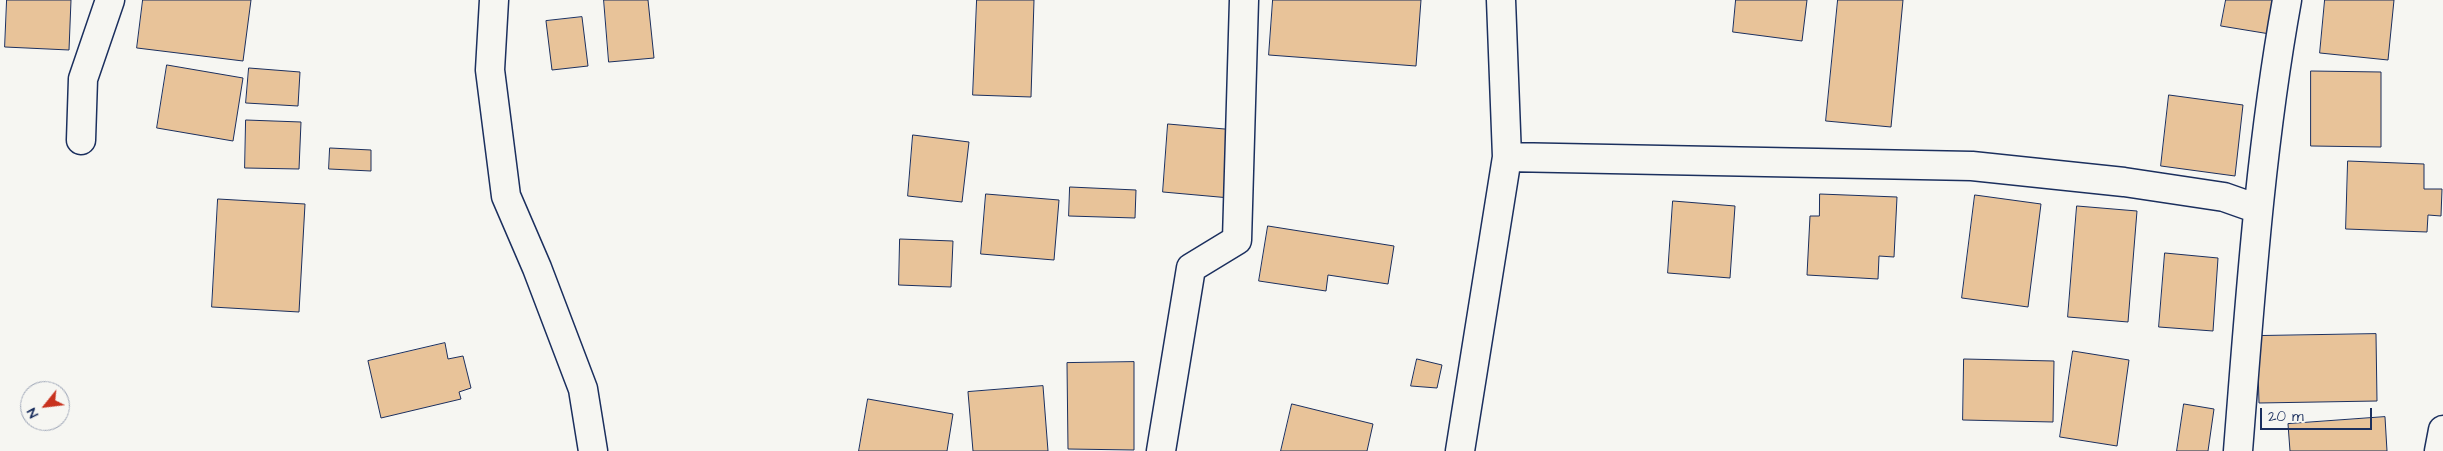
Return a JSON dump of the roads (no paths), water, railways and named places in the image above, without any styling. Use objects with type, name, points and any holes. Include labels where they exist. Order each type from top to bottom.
[{"type":"street","points":[[81,140],[83,79],[110,0]]},
{"type":"street","points":[[494,0],[490,70],[506,196],[537,268],[583,389],[593,451]]},
{"type":"street","points":[[1161,451],[1191,268],[1237,240],[1244,0]]},
{"type":"street","points":[[1460,451],[1507,157],[1501,0]]},
{"type":"street","points":[[2238,451],[2258,209],[2274,72],[2287,0]]},
{"type":"street","points":[[1507,157],[1972,166],[2124,182],[2224,197],[2258,209]]},
{"type":"street","points":[[2439,451],[2443,430]]}]
